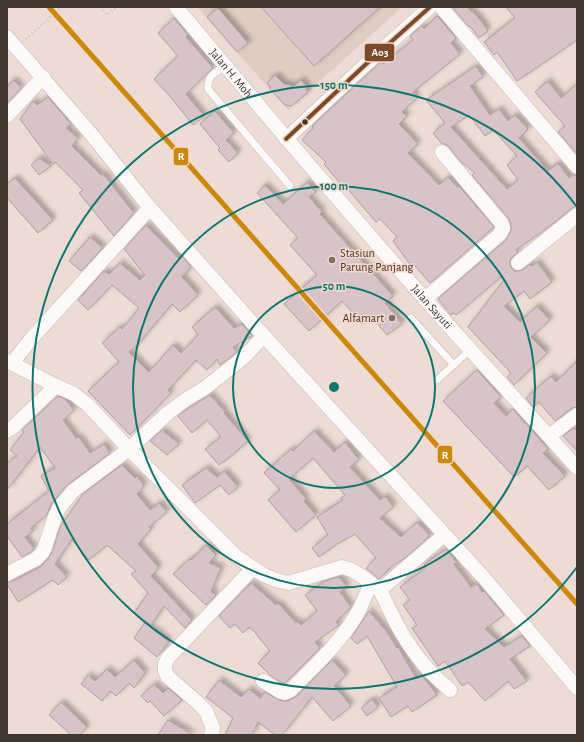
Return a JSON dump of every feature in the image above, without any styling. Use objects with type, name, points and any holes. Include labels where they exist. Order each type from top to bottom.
[{"type":"street","name":"Jalan H. Moh","points":[[176,7],[286,139]]},
{"type":"street","points":[[286,139],[430,7]]},
{"type":"street","points":[[441,7],[577,166]]},
{"type":"street","points":[[7,37],[92,135],[150,208],[484,578],[577,688]]},
{"type":"street","points":[[7,116],[43,77]]},
{"type":"street","name":"Jalan Sayuti","points":[[286,139],[425,299],[577,468]]},
{"type":"street","points":[[425,299],[500,234],[503,228],[502,224],[442,152]]},
{"type":"street","points":[[150,208],[10,362],[74,394],[88,405],[129,449],[236,556],[253,568],[276,580],[288,583],[342,567],[349,568],[357,572],[375,587],[417,656],[426,668],[450,690]]},
{"type":"street","points":[[518,263],[577,215]]},
{"type":"street","points":[[7,574],[36,559],[42,553],[59,508],[73,491],[129,449],[168,413],[185,400],[205,388],[243,358],[264,336]]},
{"type":"street","points":[[7,431],[14,427],[56,386]]},
{"type":"street","points":[[549,436],[577,415]]},
{"type":"street","points":[[263,681],[284,693],[291,690],[326,654],[344,632],[375,587],[444,535]]},
{"type":"street","points":[[211,735],[213,728],[206,711],[168,677],[165,671],[165,664],[168,658],[253,568]]},
{"type":"lane","points":[[225,66],[210,77],[208,89],[290,186]]},
{"type":"lane","points":[[411,318],[454,365]]},
{"type":"lane","points":[[437,380],[471,349]]},
{"type":"path","points":[[26,39],[61,7]]},
{"type":"path","points":[[100,7],[107,15],[117,7]]},
{"type":"shaded area","points":[[197,7],[402,7],[288,110]]},
{"type":"building","points":[[261,7],[380,7],[314,66]]},
{"type":"building","points":[[452,7],[467,7],[479,18],[488,31],[479,38]]},
{"type":"building","points":[[506,7],[577,7],[577,40],[517,81],[497,52],[494,55],[484,42],[515,18]]},
{"type":"building","points":[[218,8],[248,43],[237,52],[207,17]]},
{"type":"building","points":[[437,16],[456,38],[451,43],[460,54],[413,92],[417,98],[402,112],[407,116],[399,124],[418,144],[408,153],[439,185],[448,177],[457,187],[459,186],[494,227],[430,283],[414,265],[412,267],[393,241],[397,237],[380,219],[376,222],[345,186],[343,187],[324,164],[326,162],[302,140],[313,128],[312,126],[370,72],[381,62],[383,64],[413,40],[410,36],[422,26],[424,29]]},
{"type":"building","points":[[174,18],[188,35],[186,37],[213,68],[186,94],[204,116],[193,125],[154,79],[178,56],[158,33]]},
{"type":"building","points":[[476,66],[483,77],[470,86],[490,115],[499,109],[508,121],[515,115],[528,129],[519,138],[548,171],[558,163],[569,178],[573,175],[577,175],[577,206],[572,208],[516,250],[518,252],[510,260],[511,268],[515,271],[523,270],[530,264],[532,266],[537,262],[552,282],[530,299],[524,291],[504,306],[520,322],[537,306],[550,320],[531,337],[547,353],[514,385],[507,377],[511,373],[468,327],[504,280],[501,277],[456,315],[454,313],[451,315],[438,299],[506,240],[511,231],[511,226],[509,219],[472,175],[475,173],[461,162],[449,147],[442,144],[433,133],[445,123],[426,100]],"holes":[[[469,115],[485,136],[493,130],[517,156],[507,165],[518,180],[507,189],[451,127]]]},
{"type":"building","points":[[275,75],[284,84],[294,86],[301,80],[308,88],[306,89],[308,92],[292,106],[285,105],[269,88],[271,87],[267,83]]},
{"type":"building","points":[[14,80],[21,88],[7,103],[7,86]]},
{"type":"building","points":[[548,81],[561,98],[577,84],[577,154],[558,132],[565,126],[535,92]]},
{"type":"building","points":[[48,97],[71,124],[66,128],[78,138],[72,146],[101,175],[103,174],[134,213],[114,236],[79,193],[83,190],[55,162],[53,164],[20,119],[33,101],[37,105]]},
{"type":"building","points":[[215,111],[234,133],[226,140],[238,153],[229,162],[218,150],[220,148],[200,124]]},
{"type":"building","points":[[39,158],[51,166],[39,175],[31,165]]},
{"type":"building","points":[[15,178],[53,220],[38,233],[7,198],[7,184]]},
{"type":"building","name":"Stasiun Parung Panjang","points":[[307,182],[316,192],[309,197],[322,212],[320,214],[393,296],[385,303],[402,324],[387,335],[371,316],[362,324],[342,301],[309,331],[284,304],[317,275],[290,245],[298,238],[257,193],[265,185],[283,204]]},
{"type":"building","points":[[146,225],[178,258],[181,255],[191,267],[182,277],[198,295],[180,312],[172,304],[138,344],[129,352],[149,372],[173,345],[181,353],[198,335],[192,327],[215,307],[234,328],[242,324],[252,336],[233,347],[237,352],[220,365],[217,359],[207,370],[196,360],[168,390],[171,393],[130,435],[88,391],[119,362],[102,343],[120,327],[122,329],[139,308],[112,285],[88,310],[78,300],[104,271],[109,274],[120,263],[140,280],[145,275],[124,249]]},
{"type":"building","points":[[90,237],[103,248],[81,271],[69,261]]},
{"type":"building","points":[[577,361],[577,407],[572,408],[555,421],[539,402],[533,407],[526,398],[551,376],[556,382]]},
{"type":"building","points":[[477,370],[501,397],[494,403],[506,416],[513,409],[548,449],[543,453],[565,476],[549,490],[527,466],[514,477],[443,401]]},
{"type":"building","points":[[210,395],[248,441],[219,465],[205,449],[221,437],[207,420],[192,433],[178,416]]},
{"type":"building","points":[[58,396],[65,399],[74,410],[63,420],[76,438],[79,437],[90,453],[104,444],[110,453],[66,486],[52,503],[46,516],[31,528],[33,531],[25,537],[34,549],[22,557],[7,536],[7,524],[49,491],[41,476],[55,468],[40,447],[7,490],[7,463],[17,456],[10,450],[24,432],[22,430]]},
{"type":"building","points":[[574,428],[577,431],[577,451],[563,436]]},
{"type":"building","points":[[162,430],[179,444],[167,455],[150,441]]},
{"type":"building","points":[[314,431],[334,452],[345,442],[359,460],[350,467],[380,500],[385,496],[393,507],[380,518],[401,537],[417,522],[430,536],[405,558],[391,567],[379,579],[366,568],[376,558],[355,534],[337,544],[319,557],[312,548],[328,535],[317,517],[343,500],[341,498],[345,495],[313,458],[289,479],[306,499],[304,501],[316,515],[296,532],[268,500],[280,490],[264,473],[291,449],[293,451]]},
{"type":"building","points":[[122,465],[135,478],[137,476],[144,486],[137,494],[150,510],[159,503],[167,512],[149,527],[151,529],[138,544],[159,568],[151,576],[192,620],[185,628],[164,606],[151,625],[134,613],[148,593],[131,574],[136,571],[107,545],[89,560],[72,539],[55,564],[67,577],[58,585],[53,580],[18,602],[7,584],[7,582],[11,582],[40,567],[48,559],[53,550],[60,527],[83,494]]},
{"type":"building","points":[[206,468],[217,477],[224,471],[238,487],[229,495],[220,485],[195,503],[182,485]]},
{"type":"building","points":[[206,545],[216,555],[209,563],[221,568],[211,591],[216,595],[206,605],[173,574],[190,559],[191,560]]},
{"type":"building","points":[[446,549],[457,563],[454,564],[471,587],[477,584],[482,592],[484,591],[504,615],[485,629],[504,647],[522,636],[530,646],[510,659],[527,681],[514,689],[508,681],[485,701],[468,682],[462,686],[445,661],[438,666],[412,628],[417,625],[403,605],[410,600],[400,587],[425,568],[424,564]]},
{"type":"building","points":[[339,577],[347,587],[340,592],[351,607],[336,622],[339,625],[315,642],[320,648],[284,684],[270,675],[258,663],[270,651],[256,633],[249,627],[243,633],[235,624],[230,628],[219,616],[251,583],[276,605],[278,603],[296,623],[297,621],[301,625],[317,611],[305,595],[325,581]]},
{"type":"building","points":[[369,611],[387,632],[397,648],[398,647],[416,678],[421,674],[437,695],[412,712],[408,706],[391,717],[379,698],[397,687],[367,636],[357,644],[351,638]]},
{"type":"building","points":[[145,623],[169,642],[157,657],[134,638]]},
{"type":"building","points":[[134,660],[145,673],[134,688],[129,683],[116,696],[110,691],[102,701],[81,684],[88,675],[95,681],[107,669],[115,677]]},
{"type":"building","points":[[332,660],[346,675],[334,686],[351,706],[333,721],[312,697],[282,735],[275,735],[258,722],[252,735],[225,735],[233,718],[206,697],[219,680],[241,697],[249,689],[260,698],[265,692],[279,700],[288,701],[297,696]]},
{"type":"building","points":[[154,684],[163,693],[168,688],[182,700],[164,716],[150,701],[148,703],[141,696]]},
{"type":"building","points":[[372,699],[378,707],[367,716],[361,708]]},
{"type":"building","points":[[61,702],[87,727],[80,735],[71,735],[49,715]]},
{"type":"building","points":[[168,720],[193,735],[158,735]]},
{"type":"transit line","name":"R","points":[[49,7],[577,604]]},
{"type":"transit line","name":"A03","points":[[286,139],[430,7]]},
{"type":"place","name":"Stasiun Parung Panjang","points":[[332,260]]},
{"type":"place","name":"Alfamart","points":[[392,318]]}]
